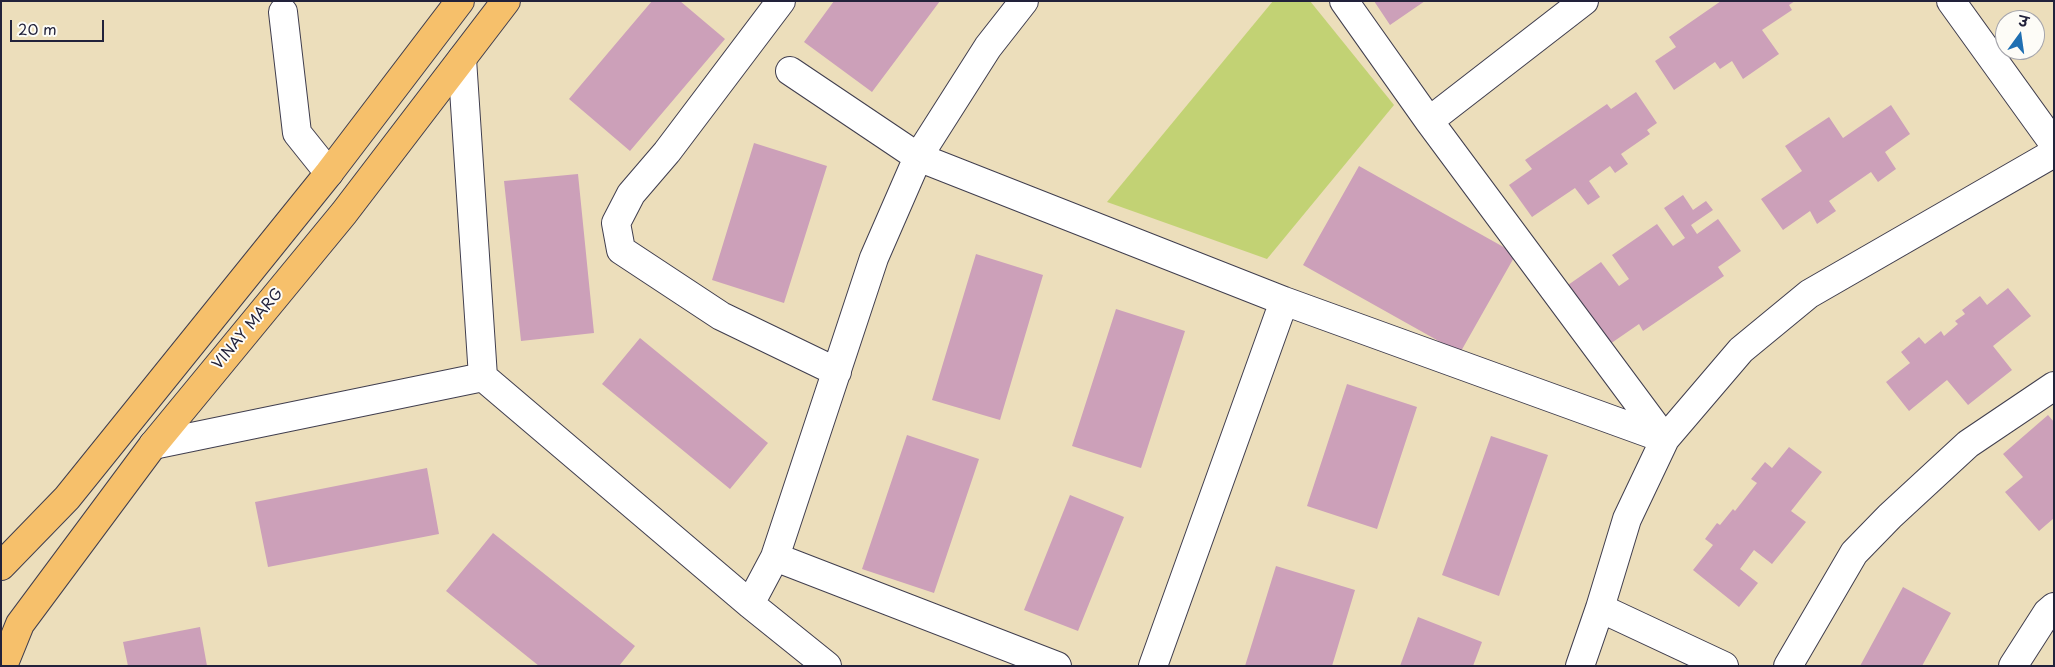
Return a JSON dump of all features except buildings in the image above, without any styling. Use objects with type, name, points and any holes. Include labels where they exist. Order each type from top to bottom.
[{"type":"main road","points":[[1,566],[66,498],[329,173],[460,1]]},
{"type":"main road","name":"VINAY MARG","points":[[3,666],[20,624],[153,445],[344,213],[506,1]]},
{"type":"street","points":[[781,1],[667,152],[631,194],[616,223],[621,250],[721,316],[837,372]]},
{"type":"street","points":[[750,604],[775,557],[874,258],[918,157],[988,46],[1024,1]]},
{"type":"street","points":[[1344,1],[1429,121],[1664,439]]},
{"type":"street","points":[[1429,121],[1584,1]]},
{"type":"street","points":[[1951,1],[2054,144]]},
{"type":"street","points":[[283,12],[297,133],[329,173]]},
{"type":"street","points":[[462,59],[483,377],[750,604],[827,666]]},
{"type":"street","points":[[790,71],[918,157],[1284,301],[1664,439]]},
{"type":"street","points":[[1580,666],[1627,519],[1664,439],[1741,350],[1809,294],[2054,153]]},
{"type":"street","points":[[1153,666],[1284,301]]},
{"type":"street","points":[[153,445],[483,377]]},
{"type":"street","points":[[1788,666],[1854,553],[1890,516],[1968,444],[2054,386]]},
{"type":"street","points":[[775,557],[1058,666]]},
{"type":"street","points":[[2013,666],[2047,613],[2054,607]]},
{"type":"street","points":[[1600,608],[1724,666]]},
{"type":"green space","points":[[1273,1],[1310,1],[1394,105],[1267,259],[1107,202]]}]
